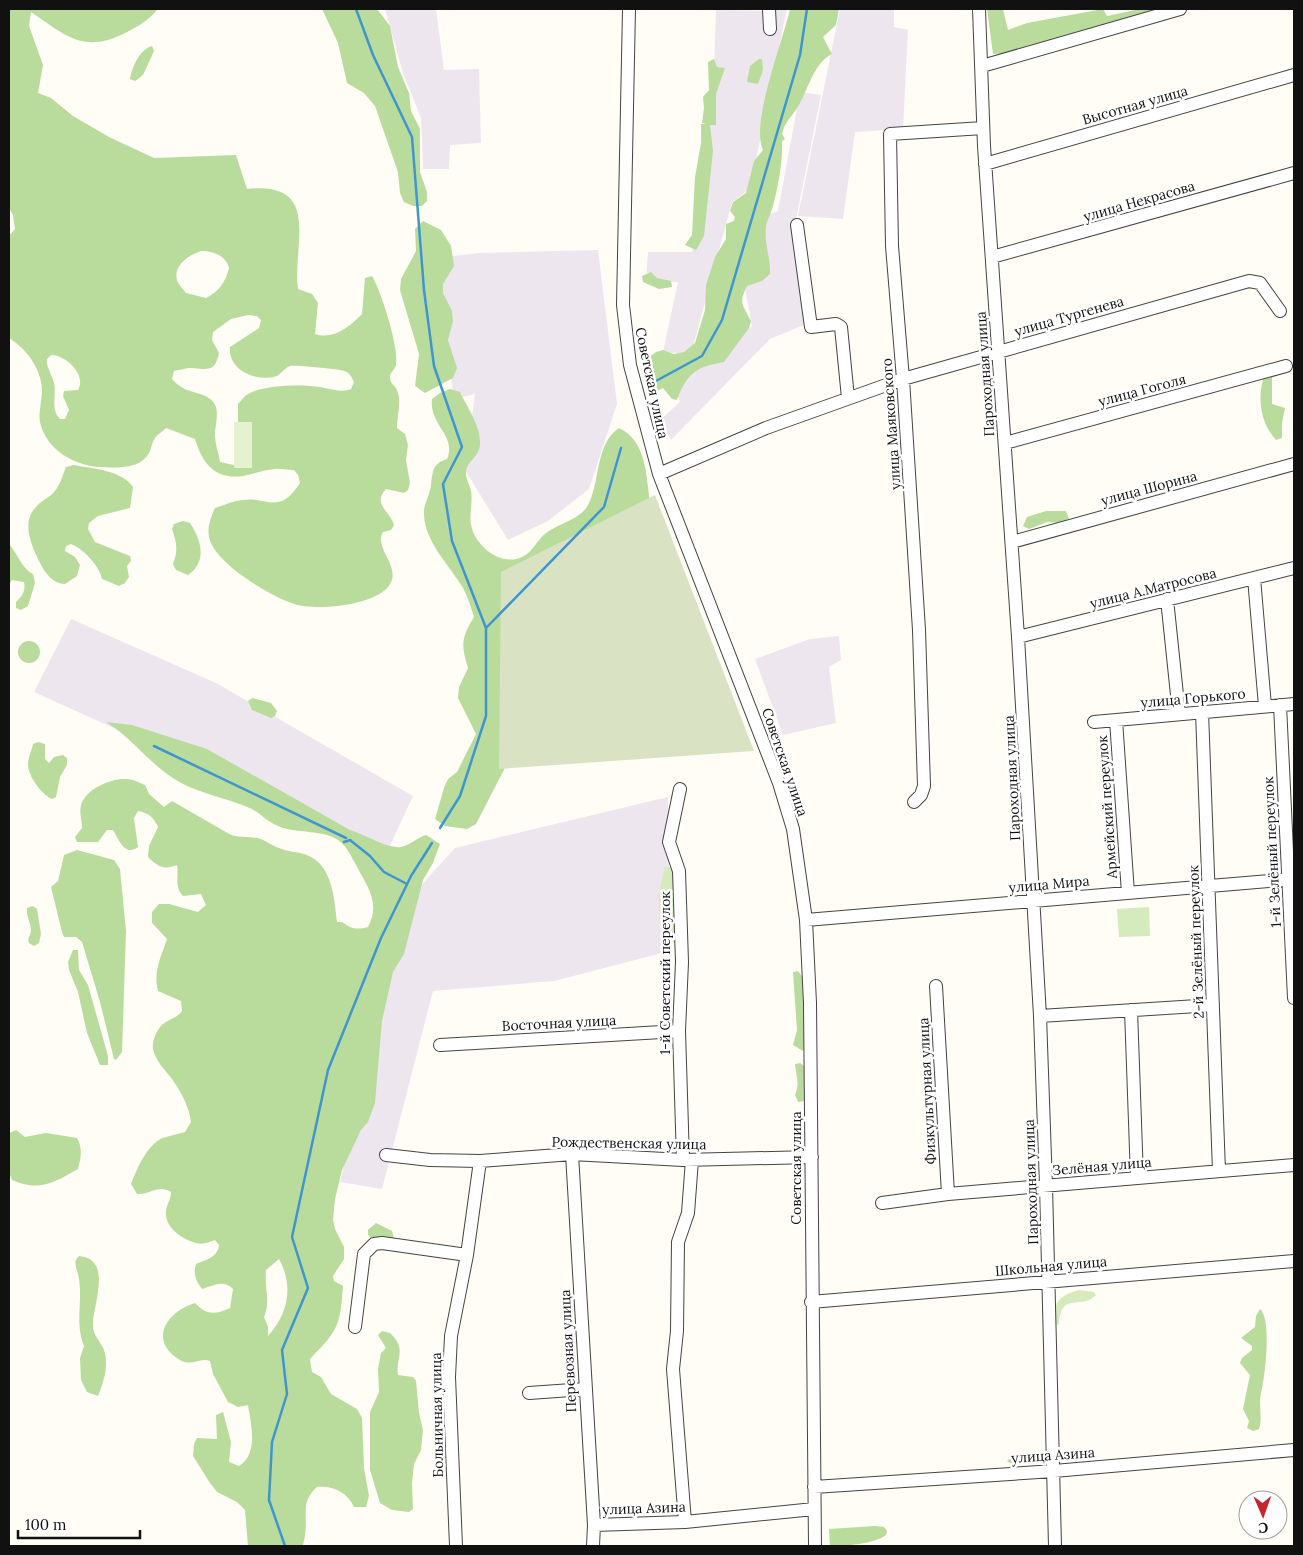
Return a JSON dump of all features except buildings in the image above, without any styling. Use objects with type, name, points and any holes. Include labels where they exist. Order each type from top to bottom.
[{"type":"street","name":"Советская улица","points":[[628,9],[623,305],[625,336],[638,399],[659,474],[779,783],[793,829],[806,920],[810,1003],[811,1302],[815,1546]]},
{"type":"street","points":[[769,9],[770,29]]},
{"type":"street","name":"Пароходная улица","points":[[979,9],[982,66],[982,128],[1012,542],[1040,1016],[1054,1471],[1054,1546]]},
{"type":"street","points":[[982,66],[1180,9]]},
{"type":"street","name":"Высотная улица","points":[[985,164],[1294,75]]},
{"type":"street","name":"улица Маяковского","points":[[914,802],[921,795],[924,786],[918,630],[903,379],[892,246],[890,134],[982,128]]},
{"type":"street","name":"улица Некрасова","points":[[992,257],[1294,173]]},
{"type":"street","points":[[797,225],[811,327],[836,324],[841,327],[848,398]]},
{"type":"street","name":"улица Тургенева","points":[[659,474],[766,428],[903,379],[1249,281],[1260,283],[1280,311]]},
{"type":"street","name":"улица Гоголя","points":[[1005,443],[1286,366]]},
{"type":"street","name":"улица Шорина","points":[[1012,542],[1294,464]]},
{"type":"street","name":"улица А.Матросова","points":[[1018,637],[1294,568]]},
{"type":"street","points":[[1254,578],[1265,706]]},
{"type":"street","points":[[1167,599],[1179,714]]},
{"type":"street","name":"улица Горького","points":[[1094,722],[1294,704]]},
{"type":"street","name":"1-й Зелёный переулок","points":[[1280,705],[1291,879],[1294,998]]},
{"type":"street","name":"2-й Зелёный переулок","points":[[1202,712],[1219,1171]]},
{"type":"street","name":"Армейский переулок","points":[[1116,720],[1128,893]]},
{"type":"street","name":"1-й Советский переулок","points":[[680,789],[669,842],[679,870],[682,962],[680,1031],[687,1160],[688,1213],[678,1242],[677,1331],[674,1369],[685,1522]]},
{"type":"street","name":"улица Мира","points":[[806,920],[1291,879]]},
{"type":"street","name":"Физкультурная улица","points":[[936,986],[948,1194]]},
{"type":"street","points":[[1040,1016],[1213,1005]]},
{"type":"street","points":[[1131,1010],[1137,1178]]},
{"type":"street","name":"Восточная улица","points":[[440,1045],[680,1031]]},
{"type":"street","name":"Рождественская улица","points":[[386,1156],[430,1160],[480,1160],[572,1154],[687,1160],[812,1157]]},
{"type":"street","name":"Перевозная улица","points":[[572,1154],[594,1525],[593,1546]]},
{"type":"street","name":"Больничная улица","points":[[456,1546],[449,1377],[451,1336],[466,1255],[480,1160]]},
{"type":"street","name":"Зелёная улица","points":[[882,1203],[948,1194],[1294,1165]]},
{"type":"street","points":[[355,1327],[364,1254],[374,1244],[382,1243],[466,1255]]},
{"type":"street","name":"Школьная улица","points":[[811,1302],[1294,1261]]},
{"type":"street","points":[[529,1393],[586,1389]]},
{"type":"street","name":"улица Азина","points":[[814,1487],[1054,1471],[1294,1450]]},
{"type":"street","name":"улица Азина","points":[[594,1525],[685,1522],[814,1510]]},
{"type":"shaded area","points":[[385,9],[436,9],[444,70],[479,69],[481,143],[450,145],[449,169],[423,169],[421,118],[403,73]]},
{"type":"shaded area","points":[[765,9],[787,9],[750,189],[732,202],[691,354],[663,352],[678,282],[646,281],[648,252],[692,252],[714,68],[716,10],[765,11]]},
{"type":"shaded area","points":[[840,9],[894,9],[894,27],[908,30],[903,129],[855,132],[843,219],[798,216]]},
{"type":"shaded area","points":[[800,92],[821,95],[793,234],[804,325],[770,339],[671,440],[660,420],[680,402],[675,389],[700,366],[752,326],[744,283],[761,217],[778,211]]},
{"type":"shaded area","points":[[598,250],[617,404],[589,489],[548,521],[508,540],[465,470],[475,394],[454,399],[435,258],[479,253]]},
{"type":"shaded area","points":[[71,619],[216,683],[413,796],[387,852],[34,692]]},
{"type":"shaded area","points":[[839,636],[841,660],[829,667],[836,723],[783,735],[755,659],[810,639]]},
{"type":"shaded area","points":[[668,797],[670,951],[554,981],[433,991],[382,1189],[340,1182],[407,901],[455,848]]},
{"type":"green space","points":[[9,9],[158,9],[133,29],[109,40],[96,42],[74,39],[31,12],[29,26],[43,65],[38,93],[51,98],[73,116],[109,137],[154,158],[236,155],[247,189],[271,189],[286,195],[295,206],[299,220],[298,289],[312,294],[318,303],[315,334],[335,334],[346,328],[362,314],[365,278],[372,276],[384,306],[395,345],[396,364],[390,379],[398,394],[397,428],[405,434],[408,445],[406,460],[410,483],[408,490],[404,493],[386,489],[382,494],[381,503],[394,525],[391,530],[383,532],[381,538],[393,573],[388,587],[370,599],[357,603],[329,607],[304,606],[294,604],[271,594],[244,577],[221,557],[213,547],[209,537],[210,522],[215,508],[242,500],[279,502],[286,499],[300,483],[298,475],[294,470],[266,470],[233,477],[225,475],[211,468],[206,462],[195,439],[166,428],[155,438],[149,452],[142,461],[128,466],[91,466],[81,463],[63,455],[48,441],[40,422],[39,414],[42,391],[39,375],[27,354],[9,338],[9,236],[15,229],[13,215],[9,208]],"holes":[[[201,251],[210,252],[222,257],[229,268],[221,286],[215,293],[206,298],[186,293],[179,285],[176,275],[183,261]],[[248,315],[257,316],[261,320],[259,328],[230,347],[230,355],[233,362],[243,372],[266,378],[276,376],[290,366],[317,367],[344,371],[350,375],[354,382],[351,389],[343,391],[294,385],[265,388],[247,395],[238,404],[238,453],[234,465],[220,462],[215,438],[217,412],[214,403],[210,398],[183,388],[172,379],[174,371],[213,367],[219,353],[212,340],[213,332],[231,319]],[[51,355],[63,358],[74,367],[80,378],[78,390],[64,391],[63,396],[69,410],[65,419],[60,419],[55,411],[55,388],[47,365],[47,359]]]},
{"type":"green space","points":[[322,9],[377,9],[390,26],[398,67],[409,93],[411,111],[420,129],[420,172],[427,192],[427,201],[422,206],[413,206],[404,202],[400,193],[398,172],[375,106],[364,93],[347,83],[338,43]]},
{"type":"green space","points":[[790,9],[839,9],[836,25],[823,37],[832,54],[816,69],[798,107],[785,125],[782,134],[785,139],[782,141],[782,157],[778,183],[773,206],[766,225],[770,274],[762,281],[747,286],[742,301],[751,321],[749,328],[724,362],[699,369],[689,377],[677,400],[672,399],[663,388],[647,396],[643,362],[656,352],[663,350],[674,354],[684,352],[695,343],[705,310],[706,285],[715,257],[726,239],[726,224],[734,221],[735,217],[730,211],[733,202],[746,193],[754,161],[763,150],[760,138],[764,102]]},
{"type":"green space","points":[[987,9],[1003,9],[1008,30],[1027,23],[1103,9],[1107,16],[1140,9],[1173,9],[1011,53],[993,54]]},
{"type":"green space","points":[[152,46],[154,51],[143,75],[135,81],[130,79],[137,59]]},
{"type":"green space","points":[[714,59],[717,67],[725,68],[716,94],[716,125],[710,125],[713,151],[704,236],[696,250],[685,245],[692,235],[695,177],[701,143],[701,124],[706,124],[702,123],[703,97],[709,90],[708,62]]},
{"type":"green space","points":[[759,59],[762,59],[763,70],[758,84],[747,82],[750,66]]},
{"type":"green space","points":[[423,221],[441,230],[451,246],[454,266],[443,284],[443,293],[452,311],[453,321],[448,340],[457,368],[453,378],[425,393],[415,386],[419,354],[400,290],[401,279],[416,251],[415,229]]},
{"type":"green space","points":[[651,272],[657,278],[671,281],[672,287],[659,289],[643,282],[642,276]]},
{"type":"green space","points":[[1265,373],[1272,377],[1272,404],[1285,408],[1282,438],[1276,440],[1266,425],[1261,408],[1262,381]]},
{"type":"green space","points":[[450,389],[460,392],[473,417],[480,437],[478,452],[468,465],[466,473],[471,495],[471,525],[473,533],[490,553],[506,559],[522,557],[546,533],[573,519],[583,511],[591,497],[605,444],[619,428],[635,441],[640,450],[644,460],[650,502],[476,824],[467,829],[445,826],[435,819],[448,779],[457,772],[476,734],[458,698],[459,687],[468,668],[463,647],[465,636],[474,617],[463,588],[433,544],[425,525],[424,515],[434,469],[438,463],[447,459],[449,451],[446,437],[434,416],[432,399]]},
{"type":"green space","points":[[234,422],[252,422],[252,468],[234,468]]},
{"type":"green space","points":[[74,465],[114,474],[128,481],[133,487],[130,508],[98,516],[89,523],[88,529],[95,542],[130,556],[131,561],[127,566],[129,577],[125,583],[119,586],[102,579],[101,574],[91,559],[71,544],[66,546],[65,551],[75,557],[80,565],[77,576],[65,584],[57,582],[44,570],[31,542],[28,527],[32,512],[55,491],[66,467]]},
{"type":"green space","points":[[655,495],[754,751],[499,769],[501,572]]},
{"type":"green space","points":[[1046,511],[1066,511],[1069,519],[1061,523],[1047,522],[1029,529],[1023,526],[1027,517]]},
{"type":"green space","points":[[183,521],[190,523],[197,536],[201,550],[198,563],[188,575],[176,570],[173,564],[176,547],[172,529],[174,524]]},
{"type":"green space","points":[[9,544],[26,569],[33,574],[35,583],[28,606],[21,610],[16,608],[16,602],[23,593],[24,582],[12,580],[9,585]]},
{"type":"green space","points":[[29,641],[37,644],[40,652],[37,660],[29,663],[21,660],[18,652],[21,644]]},
{"type":"green space","points":[[252,698],[271,703],[277,711],[275,716],[271,718],[252,710],[248,701]]},
{"type":"green space","points":[[106,722],[132,725],[207,749],[350,830],[383,844],[401,847],[426,835],[440,844],[433,863],[423,880],[404,954],[393,972],[382,1021],[375,1103],[368,1122],[361,1130],[342,1170],[335,1199],[333,1220],[335,1229],[344,1247],[344,1259],[333,1276],[334,1281],[343,1286],[339,1319],[327,1341],[310,1359],[312,1372],[321,1377],[331,1394],[357,1409],[362,1418],[364,1468],[369,1496],[366,1507],[354,1507],[348,1498],[339,1491],[329,1487],[317,1487],[308,1498],[303,1546],[248,1546],[245,1510],[237,1502],[217,1492],[193,1456],[194,1444],[197,1438],[217,1439],[216,1415],[223,1412],[231,1442],[229,1462],[239,1466],[249,1454],[251,1446],[252,1430],[248,1405],[238,1407],[228,1402],[213,1374],[210,1361],[203,1360],[188,1363],[180,1360],[170,1352],[163,1336],[169,1320],[185,1307],[195,1303],[203,1310],[211,1313],[230,1308],[233,1289],[225,1284],[202,1289],[200,1286],[195,1274],[196,1264],[214,1255],[219,1245],[215,1240],[201,1244],[196,1243],[175,1232],[166,1217],[171,1192],[158,1189],[137,1194],[131,1184],[144,1156],[154,1144],[166,1137],[185,1132],[191,1122],[181,1094],[158,1061],[153,1049],[154,1039],[161,1026],[182,1011],[181,1001],[158,991],[157,971],[167,939],[152,923],[152,912],[159,904],[169,904],[198,912],[206,905],[201,894],[183,896],[180,893],[177,865],[161,867],[148,857],[149,846],[158,827],[150,816],[138,811],[134,818],[138,847],[133,850],[126,849],[123,846],[113,830],[107,830],[98,842],[77,842],[75,837],[82,828],[81,805],[93,789],[113,780],[134,780],[145,785],[149,794],[164,807],[172,801],[231,835],[261,839],[279,848],[304,854],[314,859],[321,865],[330,882],[337,922],[342,922],[354,928],[368,927],[372,918],[373,902],[368,888],[350,855],[344,845],[338,840],[318,833],[283,828],[252,809],[183,784],[162,770]],"holes":[[[279,1259],[284,1269],[287,1299],[280,1318],[268,1336],[268,1327],[264,1317],[267,1306],[266,1270]]]},
{"type":"green space","points":[[38,742],[45,744],[45,759],[49,763],[54,757],[63,755],[67,758],[67,765],[60,777],[56,797],[52,799],[36,784],[30,774],[28,762],[33,744]]},
{"type":"green space","points":[[77,850],[114,860],[120,869],[126,931],[122,1052],[116,1060],[114,1059],[100,1002],[82,942],[76,937],[64,937],[51,887],[58,881],[64,855]]},
{"type":"green space","points":[[665,867],[673,867],[678,942],[674,943],[667,935],[660,917],[660,887]]},
{"type":"green space","points":[[33,906],[37,909],[41,934],[39,943],[34,946],[29,943],[31,930],[27,911],[27,908]]},
{"type":"green space","points":[[1149,907],[1150,936],[1119,937],[1117,909]]},
{"type":"green space","points":[[73,950],[78,950],[79,970],[88,985],[108,1056],[108,1065],[100,1065],[87,1033],[78,992],[69,970],[68,962]]},
{"type":"green space","points":[[798,971],[804,979],[806,1047],[803,1051],[793,1045],[797,1030],[793,972]]},
{"type":"green space","points":[[800,1063],[804,1066],[807,1097],[804,1101],[798,1102],[795,1095],[797,1083],[795,1064]]},
{"type":"green space","points":[[16,1130],[25,1137],[46,1133],[77,1138],[81,1153],[78,1169],[54,1182],[46,1184],[22,1184],[12,1180],[9,1172],[9,1133]]},
{"type":"green space","points":[[376,1223],[392,1231],[394,1239],[373,1240],[368,1235],[368,1230]]},
{"type":"green space","points":[[79,1256],[90,1259],[96,1265],[99,1274],[93,1326],[94,1332],[104,1350],[106,1368],[98,1396],[87,1392],[81,1380],[80,1358],[84,1346],[79,1319],[80,1284],[76,1260]]},
{"type":"green space","points":[[1079,1290],[1094,1292],[1096,1295],[1084,1302],[1068,1304],[1064,1307],[1059,1324],[1057,1325],[1055,1312],[1058,1302],[1067,1294]]},
{"type":"green space","points":[[1260,1309],[1264,1315],[1267,1336],[1260,1397],[1260,1424],[1259,1429],[1253,1431],[1247,1428],[1249,1421],[1243,1409],[1250,1375],[1240,1363],[1242,1358],[1252,1350],[1252,1346],[1241,1338],[1255,1327],[1256,1316]]},
{"type":"green space","points":[[382,1331],[390,1333],[400,1349],[398,1375],[413,1377],[416,1381],[419,1413],[423,1430],[421,1450],[414,1464],[412,1483],[413,1509],[409,1512],[392,1510],[380,1503],[370,1470],[370,1412],[379,1392],[378,1369],[381,1353],[386,1348],[378,1335]]},
{"type":"green space","points":[[1044,1454],[1047,1457],[1043,1462],[1013,1465],[1007,1461],[1012,1457]]},
{"type":"green space","points":[[884,1527],[887,1531],[886,1535],[875,1541],[830,1546],[829,1529]]},
{"type":"waterway","points":[[356,9],[373,55],[412,137],[424,290],[434,366],[462,447],[443,484],[452,541],[486,628],[486,716],[460,796],[440,828]]},
{"type":"waterway","points":[[654,382],[702,356],[722,320],[800,55],[807,9]]},
{"type":"waterway","points":[[486,628],[604,507],[621,448]]},
{"type":"waterway","points":[[154,746],[346,838]]},
{"type":"waterway","points":[[344,842],[350,840],[370,856],[384,872],[407,884]]},
{"type":"waterway","points":[[285,1546],[269,1500],[272,1442],[287,1394],[282,1350],[308,1288],[292,1237],[328,1070],[381,938],[411,876],[432,843]]}]
